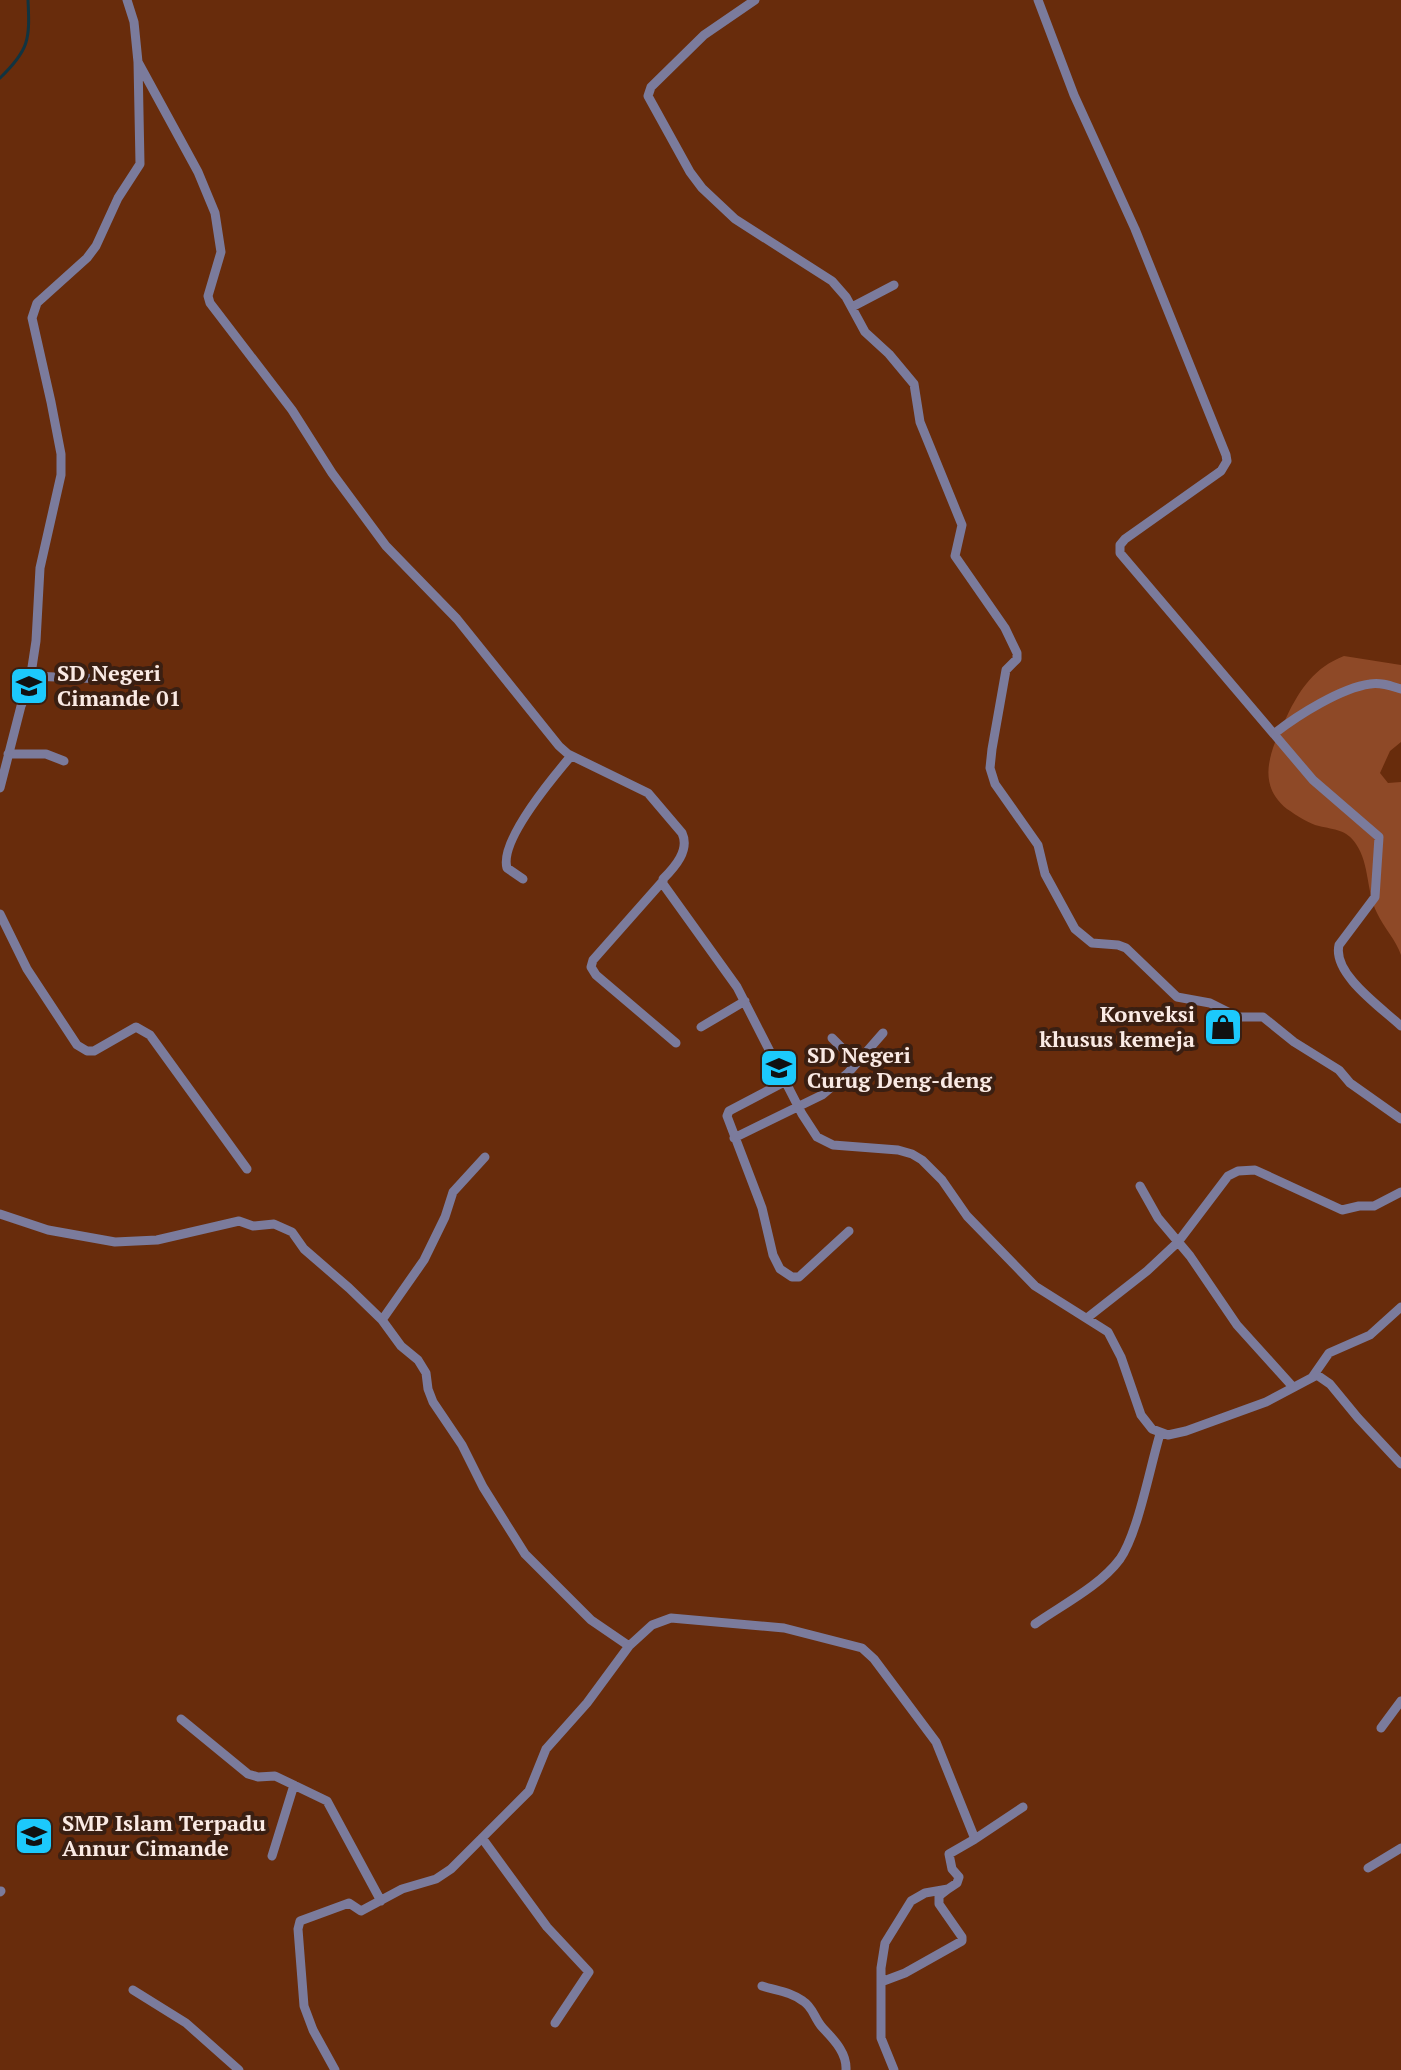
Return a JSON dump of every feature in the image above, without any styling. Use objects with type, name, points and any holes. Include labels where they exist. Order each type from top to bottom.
[{"type":"street","points":[[0,788],[31,676],[40,568],[61,475],[61,454],[32,318],[34,308],[47,292],[87,258],[96,246],[118,198],[140,164],[138,62],[134,22],[127,0]]},
{"type":"street","points":[[755,0],[704,35],[649,90],[648,96],[690,172],[717,205],[744,226],[832,281],[869,337],[889,354],[914,384],[920,422],[962,525],[955,556],[1005,628],[1017,653],[1017,659],[1006,670],[992,749],[991,773],[1000,793],[1038,845],[1045,874],[1072,925],[1092,943],[1126,948],[1180,999],[1206,1002],[1238,1017],[1263,1017],[1294,1042],[1339,1070],[1350,1083],[1401,1119]]},
{"type":"street","points":[[1038,0],[1074,95],[1139,237],[1227,461],[1221,471],[1125,539],[1119,550],[1321,789],[1379,837],[1375,897],[1339,945],[1338,955],[1355,984],[1401,1026]]},
{"type":"street","points":[[138,62],[198,172],[215,213],[221,246],[220,260],[208,296],[210,303],[292,410],[345,491],[394,555],[457,619],[559,746],[571,756],[645,790],[682,833],[685,839],[683,850],[662,882],[593,960],[591,967],[596,975],[676,1043]]},
{"type":"street","points":[[852,307],[894,285]]},
{"type":"street","points":[[31,676],[105,679]]},
{"type":"street","points":[[1275,733],[1298,715],[1360,686],[1380,683],[1401,689]]},
{"type":"street","points":[[8,754],[46,754],[64,761]]},
{"type":"street","points":[[523,879],[507,868],[506,854],[532,807],[571,756]]},
{"type":"street","points":[[662,882],[717,956],[745,1001],[814,1133],[828,1144],[846,1148],[898,1150],[922,1160],[942,1180],[967,1216],[1027,1279],[1052,1299],[1103,1328],[1112,1337],[1141,1415],[1147,1425],[1160,1434],[1177,1434],[1266,1402],[1313,1376],[1329,1353],[1370,1335],[1401,1307]]},
{"type":"street","points":[[0,914],[27,969],[77,1045],[94,1051],[136,1027],[143,1029],[247,1169]]},
{"type":"street","points":[[701,1027],[745,1001]]},
{"type":"street","points":[[734,1138],[822,1095],[857,1063],[883,1033]]},
{"type":"street","points":[[832,1038],[857,1063]]},
{"type":"street","points":[[786,1081],[729,1111],[727,1116],[751,1178],[773,1255],[780,1269],[792,1277],[799,1277],[849,1231]]},
{"type":"street","points":[[382,1320],[424,1260],[445,1217],[453,1192],[485,1157]]},
{"type":"street","points":[[1087,1318],[1178,1242],[1228,1176],[1238,1171],[1265,1174],[1338,1210],[1374,1206],[1401,1192]]},
{"type":"street","points":[[1140,1186],[1158,1218],[1237,1325],[1293,1387]]},
{"type":"street","points":[[0,1214],[48,1230],[115,1242],[157,1240],[237,1222],[253,1226],[274,1224],[292,1232],[304,1249],[382,1320],[426,1373],[433,1402],[462,1445],[483,1487],[525,1554],[591,1620],[629,1646]]},
{"type":"street","points":[[1313,1376],[1320,1376],[1330,1384],[1401,1464]]},
{"type":"street","points":[[1035,1624],[1097,1580],[1119,1559],[1135,1524],[1160,1434]]},
{"type":"street","points":[[335,2070],[304,2006],[298,1924],[346,1903],[352,1903],[361,1911],[409,1886],[440,1877],[529,1791],[546,1749],[587,1703],[629,1646],[659,1621],[681,1618],[784,1628],[862,1648],[874,1659],[936,1742],[975,1839]]},
{"type":"street","points":[[1381,1728],[1401,1701]]},
{"type":"street","points":[[181,1719],[248,1774],[258,1777],[269,1775],[294,1785],[319,1796],[333,1808],[381,1901]]},
{"type":"street","points":[[272,1856],[294,1785]]},
{"type":"street","points":[[881,1982],[905,1973],[962,1941],[939,1904],[939,1896],[957,1883],[959,1877],[951,1865],[950,1853],[1023,1807]]},
{"type":"street","points":[[482,1838],[547,1927],[589,1972],[555,2023]]},
{"type":"street","points":[[1368,1868],[1401,1848]]},
{"type":"street","points":[[894,2070],[881,2038],[885,1943],[905,1909],[921,1895],[948,1889]]},
{"type":"street","points":[[762,1986],[784,1990],[810,2006],[820,2025],[833,2037],[843,2054],[846,2070]]},
{"type":"street","points":[[133,1990],[186,2023],[239,2070]]},
{"type":"shaded area","points":[[1344,656],[1401,665],[1401,742],[1390,751],[1380,773],[1388,783],[1401,782],[1401,955],[1374,905],[1364,861],[1356,844],[1344,833],[1311,823],[1287,809],[1271,788],[1269,764],[1272,752],[1297,697],[1325,666]]},
{"type":"waterway","points":[[0,78],[17,60],[26,44],[28,0]]},
{"type":"place","name":"SD Negeri Cimande 01","points":[[29,686]]},
{"type":"place","name":"Konveksi khusus kemeja","points":[[1223,1027]]},
{"type":"place","name":"SD Negeri Curug Deng-deng","points":[[779,1068]]},
{"type":"place","name":"SMP Islam Terpadu Annur Cimande","points":[[34,1836]]}]
